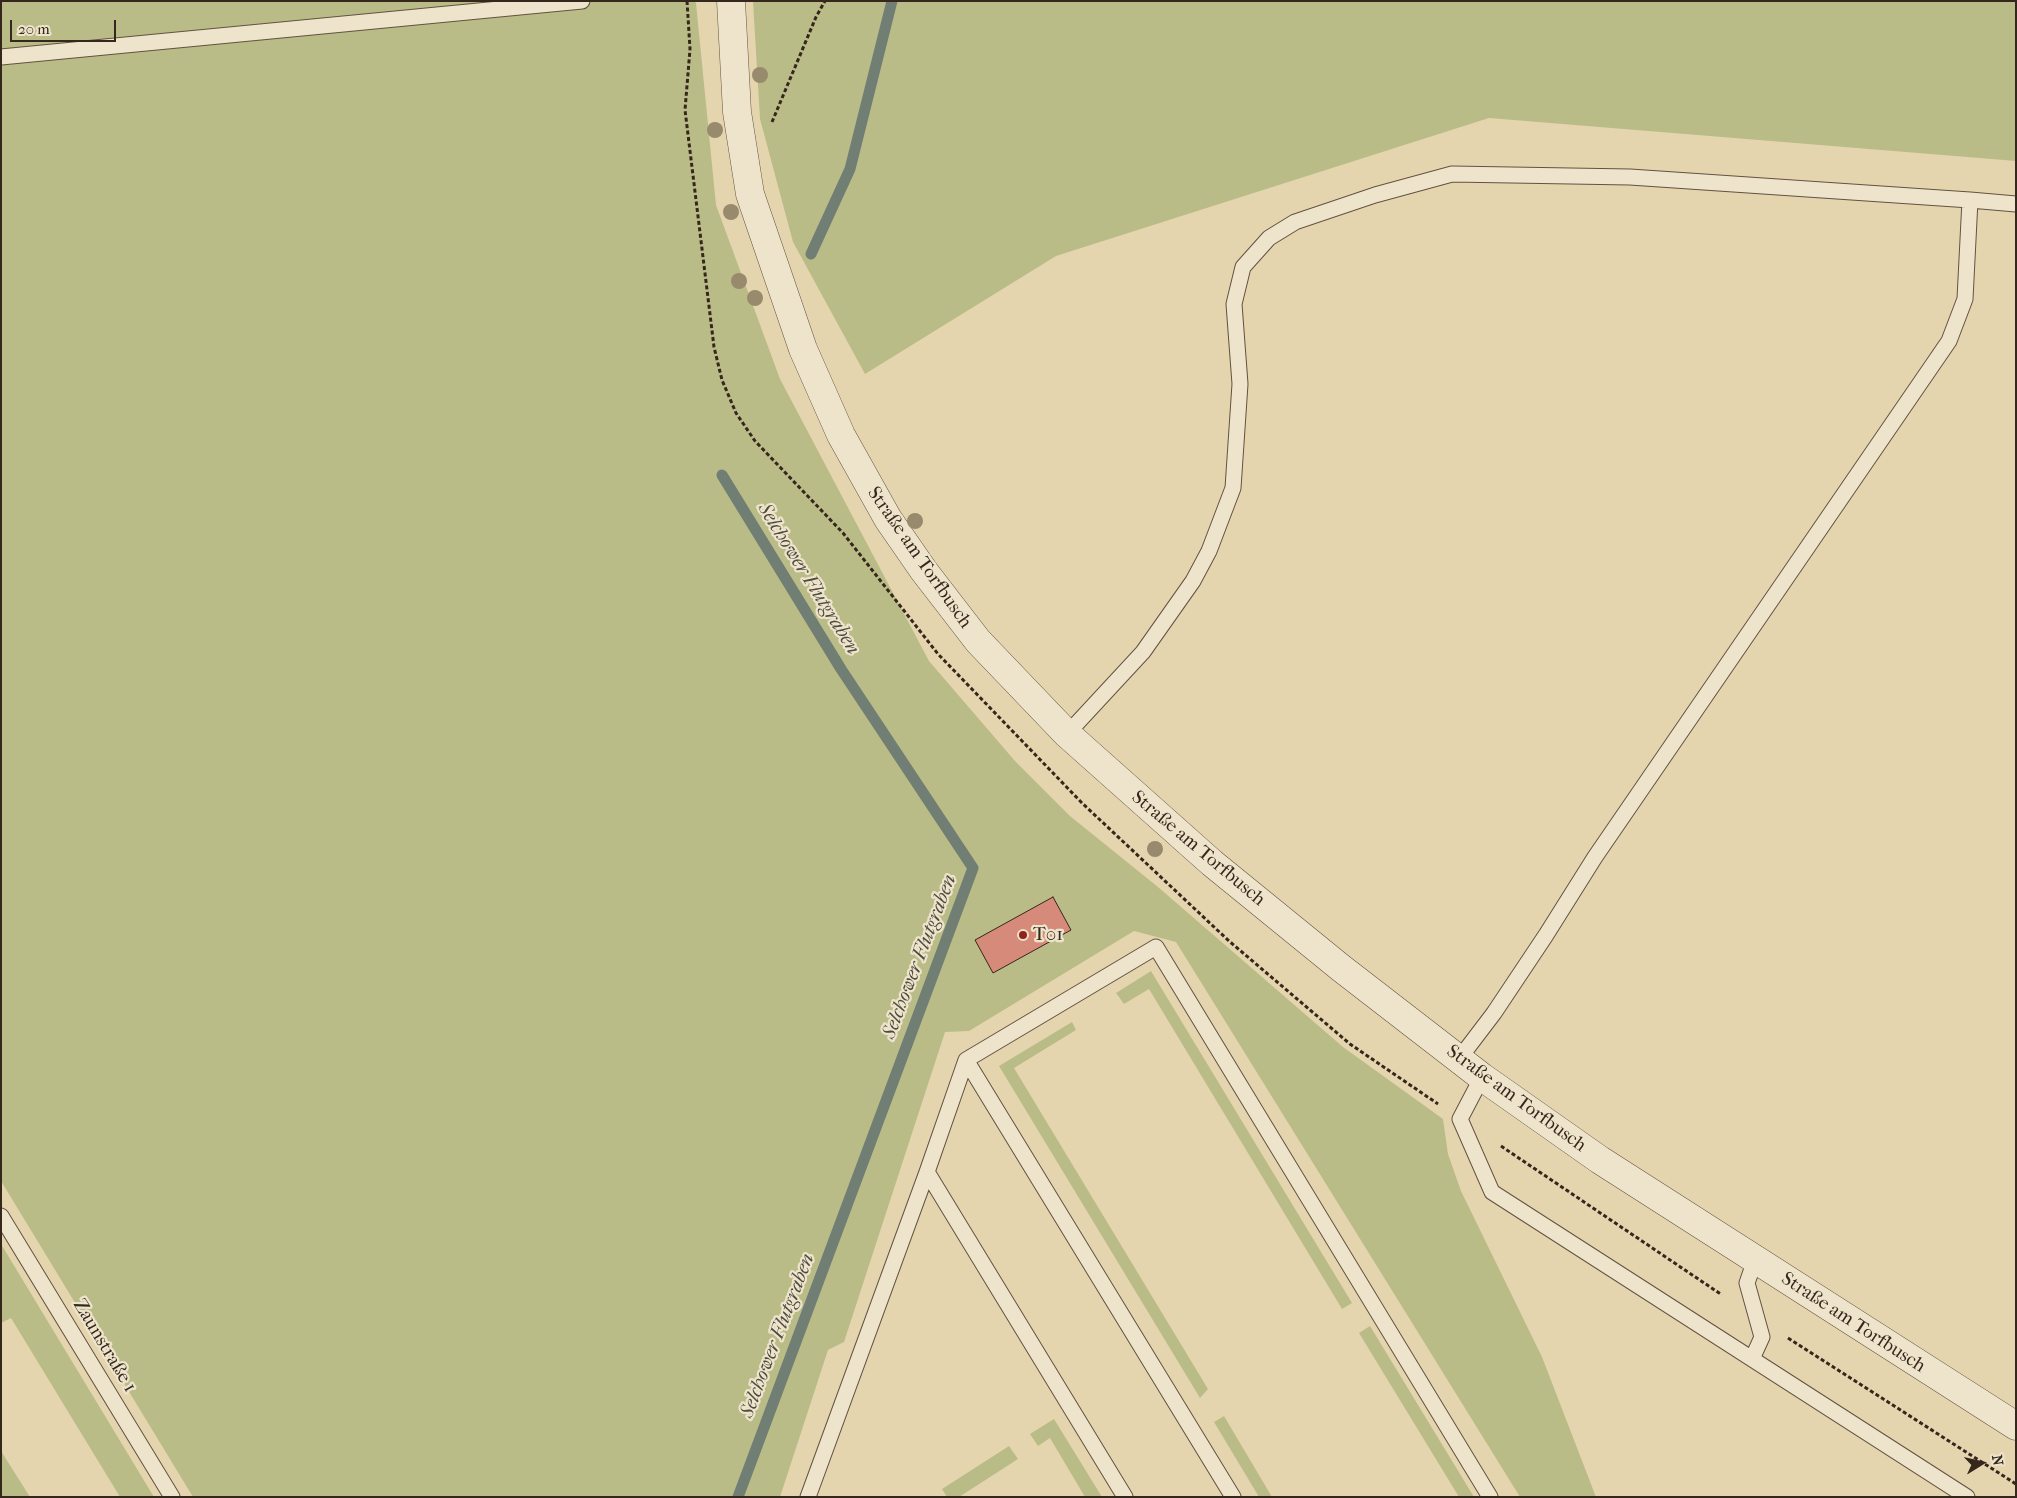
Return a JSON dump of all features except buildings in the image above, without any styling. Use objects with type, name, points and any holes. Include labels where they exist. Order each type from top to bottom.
[{"type":"street","name":"Straße am Torfbusch","points":[[731,1],[737,112],[750,194],[803,349],[857,466],[888,520],[978,642],[1067,734],[1212,863],[1340,968],[1482,1077],[1600,1160],[2016,1426]]},
{"type":"lane","points":[[1,57],[582,1]]},
{"type":"lane","points":[[1067,734],[1143,652],[1193,581],[1209,551],[1233,488],[1240,384],[1234,304],[1243,267],[1269,238],[1295,222],[1375,195],[1452,174],[1630,177],[2016,204]]},
{"type":"lane","points":[[1459,1059],[1494,1013],[1595,857],[1949,341],[1965,299],[1970,200]]},
{"type":"lane","points":[[808,1497],[966,1060],[1156,947],[1490,1497]]},
{"type":"lane","points":[[966,1060],[1233,1497]]},
{"type":"lane","points":[[1482,1077],[1460,1119],[1492,1192],[1967,1497]]},
{"type":"lane","points":[[927,1172],[1125,1497]]},
{"type":"lane","name":"Zaunstraße 1","points":[[1,1216],[172,1497]]},
{"type":"lane","points":[[1752,1359],[1762,1337],[1747,1283],[1755,1260]]},
{"type":"path","points":[[769,130],[816,17],[825,1]]},
{"type":"green space","points":[[1,1],[694,1],[696,3],[716,205],[780,379],[929,661],[1015,761],[1070,816],[1158,887],[1343,1047],[1443,1119],[1448,1154],[1461,1191],[1542,1357],[1596,1497],[1520,1497],[1176,942],[1134,931],[969,1031],[945,1032],[844,1342],[828,1350],[780,1497],[193,1497],[1,1181]]},
{"type":"green space","points":[[753,1],[2016,1],[2016,161],[1489,118],[1056,256],[865,374],[793,242],[760,119]]},
{"type":"green space","points":[[1151,971],[1352,1303],[1342,1309],[1149,989],[1124,1004],[1116,993]]},
{"type":"green space","points":[[1072,1022],[1076,1030],[1014,1068],[1208,1389],[1200,1398],[999,1066]]},
{"type":"green space","points":[[1,1244],[154,1497],[120,1497],[11,1318],[1,1323]]},
{"type":"green space","points":[[1370,1326],[1474,1497],[1459,1497],[1359,1333]]},
{"type":"green space","points":[[1224,1416],[1272,1497],[1259,1497],[1214,1422]]},
{"type":"green space","points":[[1054,1419],[1102,1497],[1085,1497],[1050,1438],[1038,1446],[1030,1434]]},
{"type":"green space","points":[[1009,1446],[1018,1459],[959,1497],[947,1497],[942,1489]]},
{"type":"green space","points":[[1,1451],[30,1497],[1,1497]]},
{"type":"waterway","name":"Selchower Flutgraben","points":[[811,254],[850,169],[892,1]]},
{"type":"waterway","name":"Selchower Flutgraben","points":[[722,475],[841,669],[973,868],[738,1497]]},
{"type":"place","name":"T01","points":[[1023,935]]}]
